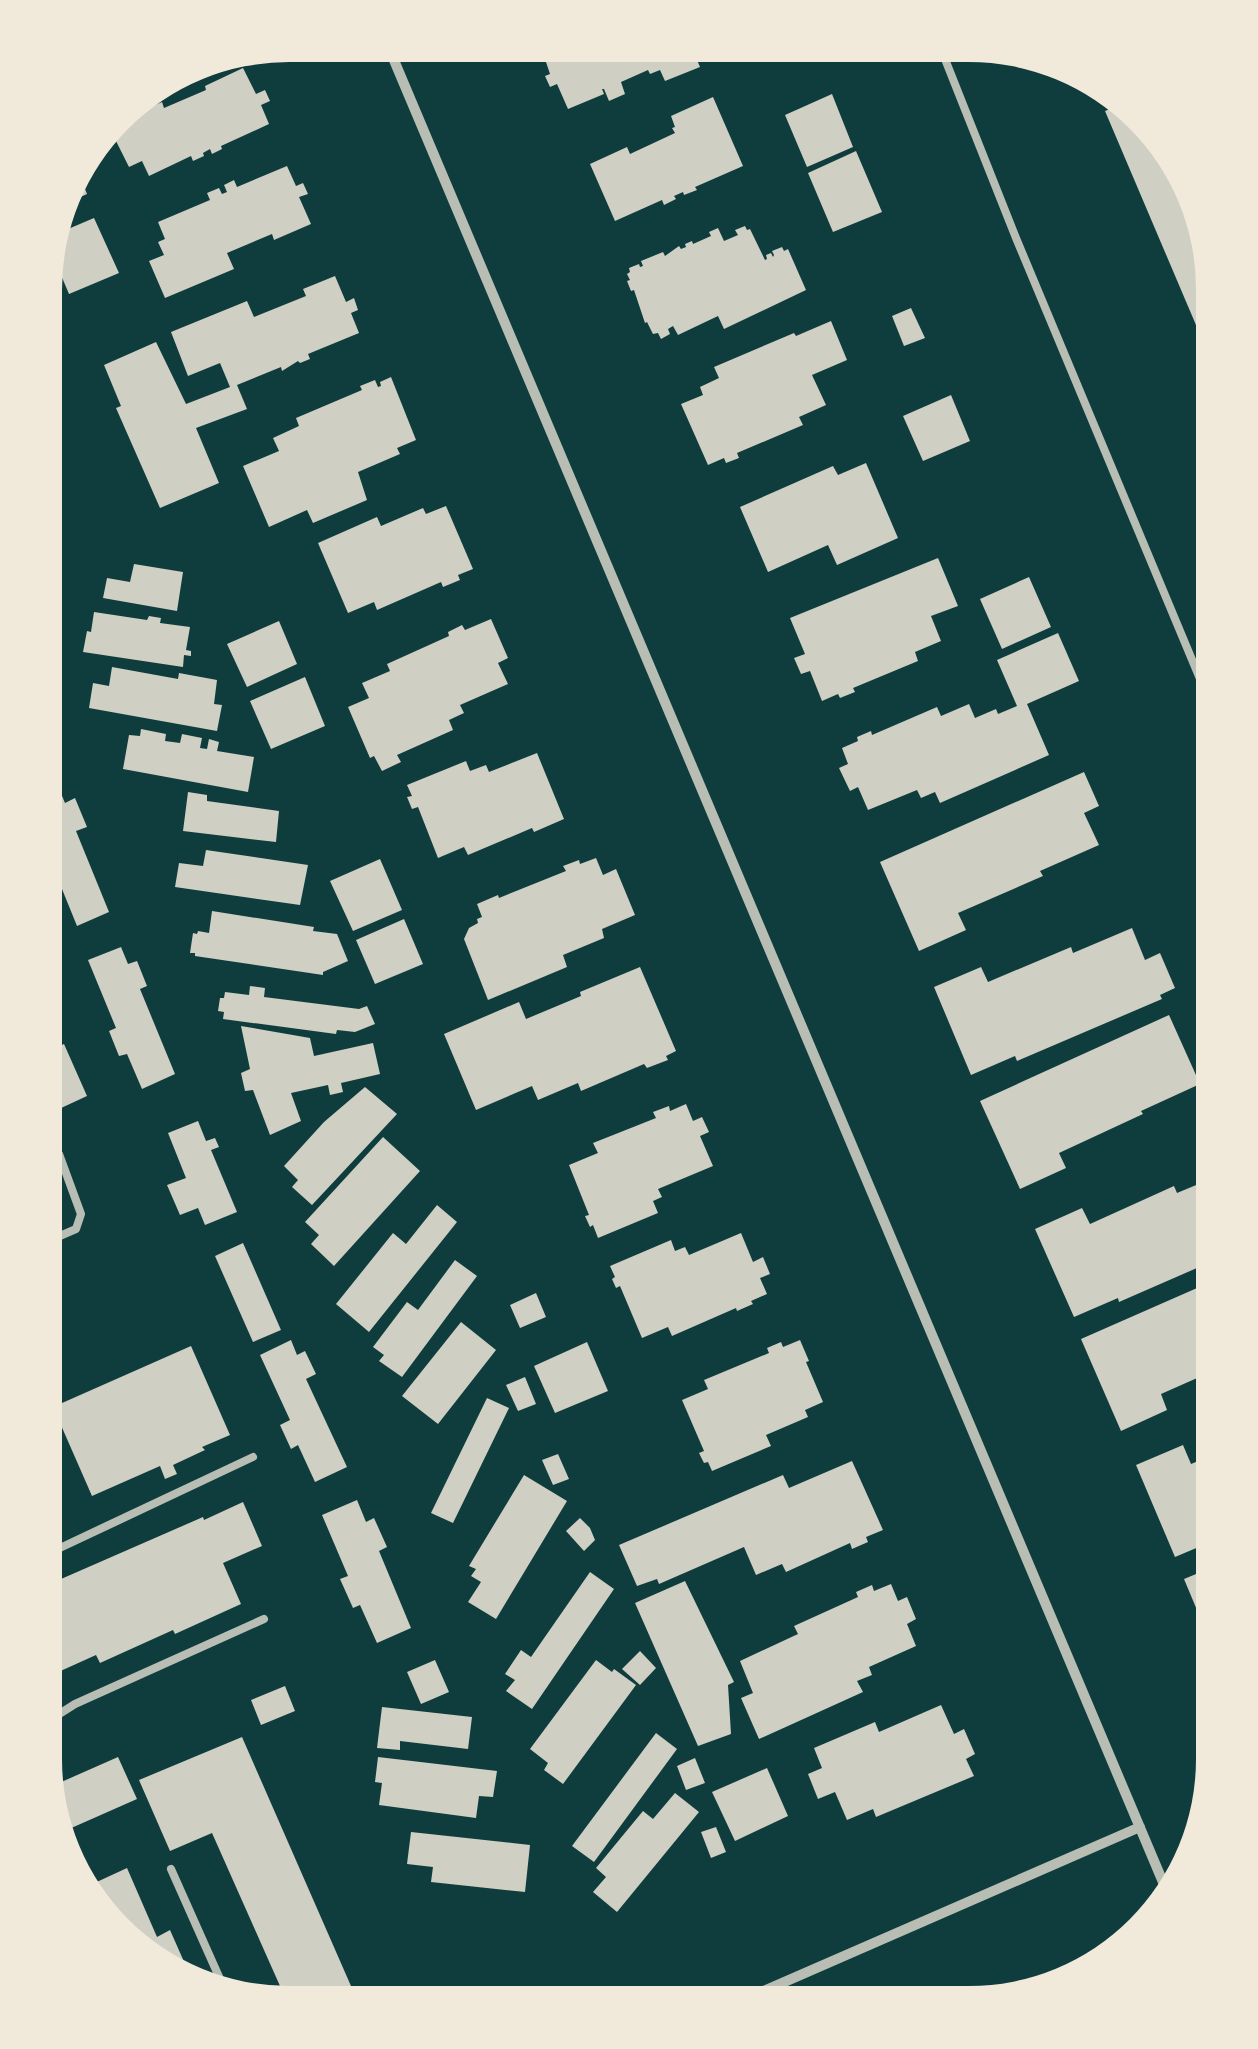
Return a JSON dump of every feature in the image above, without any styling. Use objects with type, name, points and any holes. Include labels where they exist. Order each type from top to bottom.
[{"type":"street","points":[[395,62],[1162,1878]]},
{"type":"street","points":[[775,1986],[1140,1827]]},
{"type":"lane","points":[[946,62],[1196,669]]},
{"type":"lane","points":[[62,1162],[82,1214],[76,1230],[62,1236]]},
{"type":"lane","points":[[62,1546],[253,1458]]},
{"type":"lane","points":[[62,1712],[264,1619]]},
{"type":"lane","points":[[170,1869],[218,1975]]},
{"type":"building","points":[[546,62],[698,62],[700,67],[665,81],[660,70],[650,74],[648,70],[621,82],[625,94],[609,101],[602,89],[604,94],[568,109],[557,84],[550,87],[545,76],[550,74]]},
{"type":"building","points":[[243,68],[256,94],[265,90],[270,101],[261,105],[269,124],[212,154],[210,149],[193,161],[191,156],[149,176],[142,161],[129,167],[117,142],[129,129],[161,102],[164,108],[206,90],[205,86]]},
{"type":"building","points":[[832,94],[853,147],[807,167],[785,115]]},
{"type":"building","points":[[713,97],[743,166],[695,187],[697,190],[674,196],[676,199],[664,205],[662,200],[615,221],[590,164],[627,147],[630,154],[675,133],[671,116]]},
{"type":"building","points":[[1105,111],[1149,151],[1178,202],[1191,245],[1196,325]]},
{"type":"building","points":[[856,151],[882,212],[833,232],[808,173]]},
{"type":"building","points":[[287,166],[296,186],[303,183],[308,194],[299,197],[311,224],[274,240],[272,234],[227,253],[234,269],[165,298],[149,261],[164,255],[158,242],[165,239],[158,222],[210,200],[207,193],[219,188],[222,194],[227,192],[224,185],[234,180],[237,187]]},
{"type":"building","points":[[94,218],[119,273],[69,294],[63,279],[71,228]]},
{"type":"building","points":[[745,226],[765,260],[771,253],[773,257],[772,251],[788,249],[806,290],[724,329],[718,316],[678,335],[673,326],[668,329],[670,334],[661,339],[658,333],[653,334],[627,281],[629,268],[643,266],[641,261],[663,252],[665,256],[679,246],[681,249],[711,236],[709,232],[718,228],[724,241],[738,235],[735,230]]},
{"type":"building","points":[[335,276],[346,302],[354,298],[358,310],[351,313],[359,333],[308,354],[310,359],[282,371],[281,367],[237,385],[247,409],[196,428],[219,483],[160,508],[116,408],[121,406],[104,365],[156,342],[186,404],[230,387],[220,363],[188,376],[171,332],[247,301],[254,317],[306,296],[303,289]]},
{"type":"building","points":[[911,308],[925,338],[904,346],[892,316]]},
{"type":"building","points":[[831,321],[847,360],[812,375],[826,405],[799,417],[803,425],[737,453],[739,458],[726,463],[724,458],[708,465],[681,404],[703,395],[700,387],[719,378],[714,367]]},
{"type":"building","points":[[391,377],[416,440],[397,448],[400,454],[358,472],[367,500],[313,523],[307,510],[269,527],[243,466],[279,451],[273,438],[299,426],[296,418],[362,390],[360,386],[375,380],[381,386],[380,382]]},
{"type":"building","points":[[951,395],[970,441],[923,461],[903,416]]},
{"type":"building","points":[[866,463],[898,538],[837,565],[828,545],[768,572],[740,507],[833,466],[838,475]]},
{"type":"building","points":[[446,506],[473,569],[443,587],[441,582],[377,610],[374,602],[348,613],[318,543],[377,517],[381,526],[423,508],[426,514]]},
{"type":"building","points":[[938,558],[958,606],[931,616],[941,641],[915,652],[918,661],[853,688],[855,692],[822,701],[810,671],[801,674],[794,658],[805,654],[790,618]]},
{"type":"building","points":[[134,564],[183,572],[177,611],[103,598],[107,578],[130,582]]},
{"type":"building","points":[[1029,577],[1051,627],[1002,649],[980,599]]},
{"type":"building","points":[[94,612],[147,620],[149,616],[161,618],[160,623],[190,627],[186,650],[191,651],[191,656],[184,655],[183,667],[83,652]]},
{"type":"building","points":[[491,619],[508,658],[498,663],[508,684],[460,705],[464,713],[449,720],[453,730],[397,755],[401,762],[382,771],[374,756],[370,758],[348,707],[369,698],[362,683],[390,671],[387,664],[449,636],[448,632],[462,625],[465,630]]},
{"type":"building","points":[[279,621],[297,664],[247,687],[227,644]]},
{"type":"building","points":[[1058,633],[1079,681],[1027,704],[1049,755],[940,803],[935,792],[921,798],[917,790],[868,810],[858,787],[850,791],[839,768],[848,764],[842,748],[858,741],[857,737],[871,731],[872,735],[937,707],[941,716],[969,704],[975,718],[1017,706],[997,660]]},
{"type":"building","points":[[112,667],[178,679],[179,673],[217,680],[214,704],[222,705],[217,731],[89,708],[93,683],[109,686]]},
{"type":"building","points":[[305,677],[325,726],[271,749],[250,701]]},
{"type":"building","points":[[141,729],[166,734],[165,741],[180,743],[182,734],[202,738],[200,748],[207,749],[209,739],[219,742],[217,751],[254,757],[248,792],[123,769],[129,735],[140,736]]},
{"type":"building","points":[[537,753],[564,819],[468,855],[464,847],[438,858],[418,807],[412,809],[407,785],[466,761],[470,771],[486,765],[489,772]]},
{"type":"building","points":[[1084,772],[1099,806],[1084,813],[1099,845],[1040,871],[1043,876],[958,913],[966,930],[919,951],[880,862]]},
{"type":"building","points":[[188,792],[207,795],[207,801],[279,811],[276,842],[183,831]]},
{"type":"building","points":[[62,796],[65,803],[75,798],[87,827],[76,831],[109,912],[77,926],[62,889]]},
{"type":"building","points":[[206,850],[308,865],[300,905],[175,887],[179,863],[203,866]]},
{"type":"building","points":[[596,858],[603,875],[616,869],[635,915],[602,929],[604,938],[563,955],[567,967],[488,1000],[464,939],[469,928],[482,917],[477,904],[566,871],[563,866]]},
{"type":"building","points":[[380,859],[402,910],[353,931],[330,881]]},
{"type":"building","points":[[212,911],[337,934],[348,961],[323,975],[195,956],[190,953],[193,933],[209,933]]},
{"type":"building","points":[[404,919],[423,964],[375,984],[356,940]]},
{"type":"building","points":[[1132,928],[1145,960],[1160,953],[1175,988],[1160,995],[1162,999],[1017,1061],[1015,1056],[971,1075],[934,987],[981,967],[988,982],[1071,947],[1073,953]]},
{"type":"building","points":[[121,947],[128,964],[137,961],[147,986],[140,989],[175,1074],[142,1089],[127,1054],[119,1056],[109,1031],[116,1028],[88,960]]},
{"type":"building","points":[[640,967],[676,1051],[666,1056],[668,1060],[647,1068],[644,1064],[581,1091],[578,1083],[538,1100],[532,1086],[476,1110],[444,1034],[519,1002],[526,1019]]},
{"type":"building","points":[[250,986],[265,988],[264,997],[359,1009],[367,1006],[375,1024],[355,1032],[337,1030],[336,1034],[223,1019],[224,1012],[218,1011],[220,998],[224,998],[225,992],[249,995]]},
{"type":"building","points":[[1169,1015],[1195,1074],[1195,1086],[1059,1153],[1066,1168],[1020,1189],[980,1101]]},
{"type":"building","points":[[241,1026],[310,1038],[314,1056],[373,1043],[380,1074],[341,1083],[343,1092],[330,1095],[328,1085],[291,1093],[301,1121],[270,1135],[253,1090],[245,1091],[241,1073],[250,1069]]},
{"type":"building","points":[[62,1045],[87,1096],[62,1108]]},
{"type":"building","points":[[365,1087],[397,1114],[312,1205],[292,1187],[298,1180],[284,1166],[324,1122]]},
{"type":"building","points":[[686,1104],[693,1121],[702,1117],[709,1132],[700,1136],[713,1166],[658,1189],[662,1197],[653,1201],[658,1213],[598,1238],[585,1216],[589,1215],[569,1165],[598,1153],[593,1143],[656,1118],[653,1112],[669,1106],[670,1111]]},
{"type":"building","points":[[198,1121],[206,1141],[215,1138],[219,1147],[211,1150],[237,1212],[205,1225],[198,1208],[180,1215],[167,1185],[186,1178],[168,1133]]},
{"type":"building","points":[[383,1137],[420,1171],[334,1266],[311,1244],[319,1235],[305,1222]]},
{"type":"building","points":[[1195,1185],[1195,1269],[1074,1317],[1035,1229],[1082,1208],[1090,1224],[1174,1186],[1177,1193]]},
{"type":"building","points":[[437,1205],[457,1222],[369,1332],[336,1304],[393,1233],[406,1244]]},
{"type":"building","points":[[741,1233],[753,1262],[763,1257],[770,1274],[760,1278],[767,1294],[751,1301],[753,1304],[672,1336],[668,1327],[642,1338],[620,1286],[616,1288],[612,1279],[615,1277],[610,1266],[671,1240],[675,1251],[685,1247],[689,1255]]},
{"type":"building","points":[[243,1243],[281,1330],[253,1342],[215,1256]]},
{"type":"building","points":[[455,1260],[477,1276],[402,1377],[379,1361],[384,1355],[373,1347],[407,1302],[418,1310]]},
{"type":"building","points":[[1195,1289],[1195,1379],[1161,1394],[1167,1410],[1121,1431],[1081,1339]]},
{"type":"building","points":[[536,1293],[546,1317],[520,1328],[510,1305]]},
{"type":"building","points":[[461,1322],[496,1350],[438,1424],[402,1396]]},
{"type":"building","points":[[291,1340],[297,1355],[305,1351],[316,1374],[306,1379],[347,1467],[315,1482],[298,1445],[291,1449],[280,1425],[290,1420],[260,1355]]},
{"type":"building","points":[[800,1340],[823,1402],[805,1410],[808,1417],[766,1435],[771,1446],[712,1471],[699,1453],[704,1451],[682,1400],[708,1389],[704,1380],[769,1353],[767,1348],[781,1342],[783,1347]]},
{"type":"building","points":[[587,1342],[608,1391],[555,1413],[534,1366]]},
{"type":"building","points":[[191,1346],[230,1435],[173,1465],[177,1474],[165,1479],[160,1466],[92,1496],[62,1428],[62,1403]]},
{"type":"building","points":[[525,1377],[536,1404],[518,1411],[506,1385]]},
{"type":"building","points":[[487,1398],[509,1408],[453,1523],[431,1513]]},
{"type":"building","points":[[1183,1445],[1191,1464],[1195,1462],[1195,1549],[1175,1557],[1136,1465]]},
{"type":"building","points":[[558,1454],[569,1479],[553,1485],[542,1460]]},
{"type":"building","points":[[852,1461],[883,1530],[866,1537],[868,1542],[852,1549],[850,1543],[786,1572],[782,1564],[756,1575],[744,1547],[659,1584],[657,1579],[637,1586],[619,1545],[783,1475],[789,1488]]},
{"type":"building","points":[[524,1475],[567,1501],[496,1619],[468,1602],[481,1582],[471,1576],[476,1569],[469,1566]]},
{"type":"building","points":[[357,1500],[366,1522],[374,1518],[387,1547],[379,1551],[411,1628],[377,1643],[360,1605],[353,1608],[340,1579],[348,1576],[322,1515]]},
{"type":"building","points":[[243,1502],[262,1546],[223,1563],[241,1604],[100,1663],[96,1655],[62,1670],[62,1579],[203,1517],[204,1520]]},
{"type":"building","points":[[580,1518],[595,1540],[584,1551],[566,1531]]},
{"type":"building","points":[[590,1572],[614,1589],[532,1709],[506,1691],[515,1680],[505,1674],[521,1650],[531,1657]]},
{"type":"building","points":[[1195,1574],[1195,1606],[1184,1579]]},
{"type":"building","points":[[685,1581],[734,1682],[728,1685],[731,1734],[698,1746],[635,1603]]},
{"type":"building","points":[[891,1584],[898,1601],[907,1597],[916,1619],[907,1624],[916,1646],[869,1667],[872,1675],[857,1681],[863,1692],[759,1739],[741,1698],[753,1693],[740,1661],[798,1634],[794,1626],[858,1597],[856,1592],[872,1585],[874,1591]]},
{"type":"building","points":[[640,1651],[656,1668],[640,1685],[622,1669]]},
{"type":"building","points":[[435,1660],[449,1692],[421,1704],[407,1672]]},
{"type":"building","points":[[596,1660],[636,1685],[563,1784],[544,1770],[548,1763],[530,1749]]},
{"type":"building","points":[[285,1686],[295,1711],[261,1725],[251,1700]]},
{"type":"building","points":[[941,1705],[954,1734],[964,1729],[975,1754],[966,1759],[974,1776],[876,1817],[873,1809],[847,1820],[835,1792],[818,1799],[808,1774],[822,1768],[814,1748],[875,1722],[879,1732]]},
{"type":"building","points":[[382,1707],[472,1717],[468,1749],[400,1741],[400,1750],[377,1748]]},
{"type":"building","points":[[656,1733],[677,1749],[594,1862],[572,1846]]},
{"type":"building","points":[[242,1737],[351,1986],[280,1986],[212,1833],[170,1851],[139,1780]]},
{"type":"building","points":[[118,1757],[137,1799],[73,1827],[63,1781]]},
{"type":"building","points":[[378,1757],[497,1771],[493,1797],[479,1796],[476,1818],[379,1805],[382,1783],[375,1782]]},
{"type":"building","points":[[695,1758],[705,1783],[686,1790],[677,1766]]},
{"type":"building","points":[[767,1768],[788,1816],[735,1841],[712,1792]]},
{"type":"building","points":[[675,1793],[699,1812],[617,1912],[593,1892],[606,1877],[596,1868],[643,1811],[653,1819]]},
{"type":"building","points":[[716,1827],[726,1852],[711,1858],[701,1832]]},
{"type":"building","points":[[411,1832],[530,1845],[525,1892],[431,1882],[433,1867],[407,1864]]},
{"type":"building","points":[[127,1868],[157,1937],[170,1930],[183,1960],[151,1940],[129,1920],[98,1881]]}]
